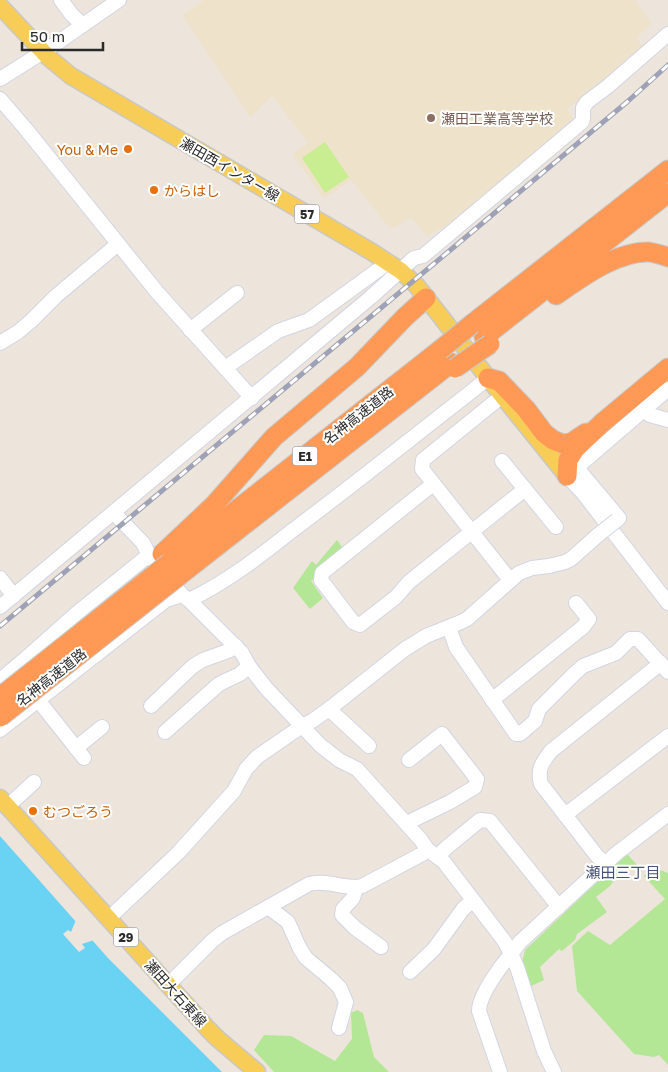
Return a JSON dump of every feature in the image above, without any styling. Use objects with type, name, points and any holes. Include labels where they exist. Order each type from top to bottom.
[{"type":"highway","name":"名神高速道路","points":[[482,335],[668,170]]},
{"type":"highway","name":"名神高速道路","points":[[0,717],[165,562],[448,360],[668,193]]},
{"type":"highway","points":[[482,335],[558,294],[611,261],[632,254],[651,252],[668,257]]},
{"type":"highway","points":[[1,690],[165,562],[274,437],[357,367],[426,298]]},
{"type":"highway","name":"名神高速道路","points":[[165,562],[391,410],[448,360]]},
{"type":"highway","points":[[572,472],[568,460],[575,449],[602,423],[668,368]]},
{"type":"highway","points":[[488,378],[499,381],[526,409],[544,433],[553,440],[563,444],[571,443],[602,423]]},
{"type":"main road","name":"瀬田西インター線","points":[[0,6],[43,52],[66,72],[90,88],[395,266],[416,285],[502,396],[572,472]]},
{"type":"main road","name":"瀬田大石東線","points":[[4,802],[218,1039],[257,1072]]},
{"type":"street","points":[[61,0],[83,25]]},
{"type":"street","points":[[0,79],[119,0]]},
{"type":"street","points":[[225,368],[278,331],[309,320],[395,266],[423,256],[582,122],[583,108],[587,102],[668,34]]},
{"type":"street","points":[[0,99],[146,280],[252,398]]},
{"type":"street","points":[[0,343],[18,332],[56,296],[118,244]]},
{"type":"street","points":[[0,607],[371,298],[395,266]]},
{"type":"street","points":[[190,330],[237,293]]},
{"type":"street","points":[[0,730],[166,600],[186,598],[211,590],[233,575],[336,499],[488,378]]},
{"type":"street","points":[[572,472],[668,390]]},
{"type":"street","points":[[502,396],[423,460],[422,469],[510,580]]},
{"type":"street","points":[[462,399],[476,417]]},
{"type":"street","points":[[645,411],[650,416],[668,420]]},
{"type":"street","points":[[502,460],[556,527]]},
{"type":"street","points":[[108,918],[178,853],[234,791],[249,764],[257,757],[329,709],[405,648],[426,636],[467,619],[520,573],[532,568],[549,566],[571,559],[617,520],[619,518],[572,472]]},
{"type":"street","points":[[572,472],[583,493],[668,603]]},
{"type":"street","points":[[434,484],[322,574],[321,580],[353,622],[360,625],[396,597],[409,582],[525,488]]},
{"type":"street","points":[[114,513],[165,562],[186,598],[236,646],[266,688],[320,745],[339,760],[357,769],[432,853],[444,862],[505,942],[517,968],[544,1051],[554,1072]]},
{"type":"street","points":[[0,578],[14,596]]},
{"type":"street","points":[[492,700],[583,627],[589,619],[576,603]]},
{"type":"street","points":[[449,627],[456,647],[516,734],[520,734],[534,721],[538,709],[583,666],[616,652],[630,639],[638,639],[664,667],[551,750],[541,764],[538,775],[541,784],[605,864]]},
{"type":"street","points":[[152,702],[175,677],[203,660],[228,652],[236,646]]},
{"type":"street","points":[[165,732],[219,684],[240,674],[249,666]]},
{"type":"street","points":[[38,700],[80,753],[102,728]]},
{"type":"street","points":[[329,709],[368,746]]},
{"type":"street","points":[[408,760],[442,734],[477,779],[476,787],[413,820],[408,825]]},
{"type":"street","points":[[565,815],[668,736]]},
{"type":"street","points":[[4,802],[34,782]]},
{"type":"street","points":[[500,1072],[479,1012],[479,1004],[502,964],[520,942],[617,853],[668,814]]},
{"type":"street","points":[[168,984],[222,933],[309,884],[315,883],[356,888],[362,886],[424,852],[432,853],[446,848],[480,820],[490,821],[559,907]]},
{"type":"street","points":[[356,888],[353,898],[343,909],[342,915],[355,928],[381,947]]},
{"type":"street","points":[[410,972],[434,949],[463,908],[473,900]]},
{"type":"street","points":[[268,907],[288,922],[306,958],[331,978],[340,988],[346,1002],[340,1028]]},
{"type":"shaded area","name":"瀬田工業高等学校","points":[[204,0],[635,0],[652,24],[636,38],[644,48],[567,109],[574,120],[446,226],[426,236],[411,217],[390,229],[351,180],[324,199],[292,154],[308,143],[272,96],[250,117],[182,15]]},
{"type":"green space","points":[[325,142],[349,177],[325,193],[302,158]]},
{"type":"green space","points":[[337,540],[345,551],[333,565],[311,581],[323,598],[310,609],[293,588],[312,561],[316,565]]},
{"type":"green space","points":[[627,854],[638,866],[617,876],[610,886],[596,897],[607,912],[577,934],[575,940],[562,951],[559,949],[540,967],[544,980],[529,987],[521,967],[525,950]]},
{"type":"green space","points":[[653,867],[668,873],[668,1065],[659,1055],[654,1057],[634,1054],[577,991],[572,946],[588,931],[610,945],[665,899],[644,876]]},
{"type":"green space","points":[[357,1010],[363,1013],[374,1057],[389,1072],[274,1072],[254,1050],[264,1035],[291,1036],[335,1061],[352,1039],[351,1013]]},
{"type":"water","points":[[0,836],[108,958],[222,1072],[0,1072]]},
{"type":"pier","points":[[76,920],[94,940],[82,944],[85,948],[79,952],[63,934],[68,930],[71,932]]},
{"type":"railway","points":[[0,626],[627,102],[668,65]]},
{"type":"place","name":"瀬田工業高等学校","points":[[431,118]]},
{"type":"place","name":"You & Me","points":[[128,149]]},
{"type":"place","name":"からはし","points":[[154,190]]},
{"type":"place","name":"むつごろう","points":[[33,811]]},
{"type":"district","name":"瀬田三丁目","points":[[623,872]]}]
